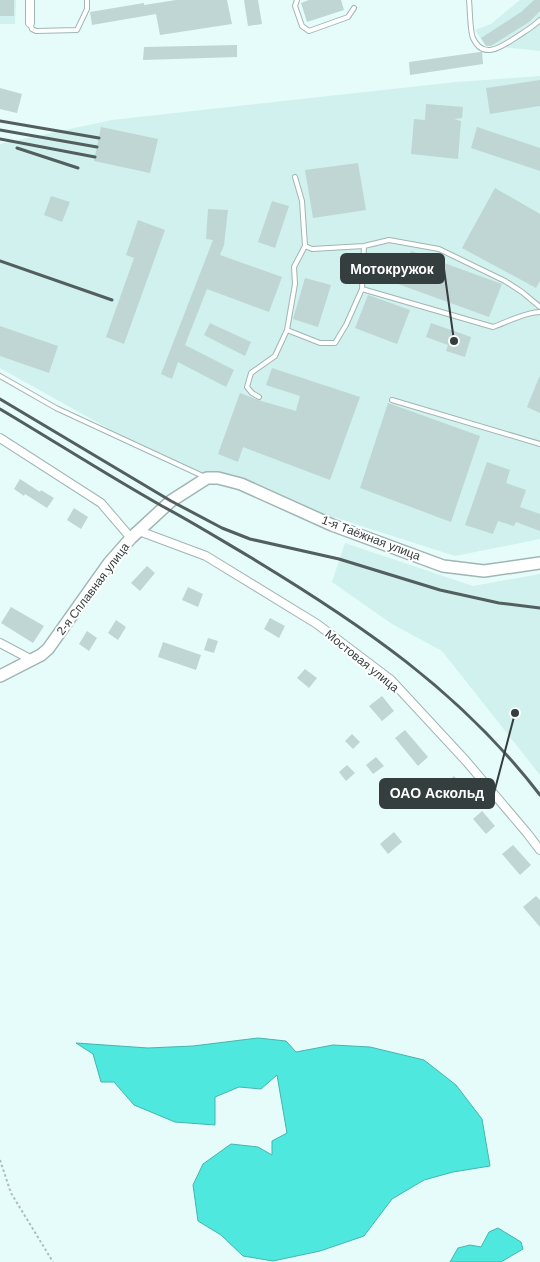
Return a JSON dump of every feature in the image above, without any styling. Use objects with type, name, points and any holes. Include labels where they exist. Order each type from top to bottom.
[{"type":"street","points":[[30,0],[30,24]]},
{"type":"street","name":"Мостовая улица","points":[[0,438],[67,479],[101,503],[135,534],[206,556],[317,624],[391,680],[466,761],[540,850]]},
{"type":"street","name":"2-я Сплавная улица","points":[[0,676],[32,660],[48,649],[110,563],[135,534],[171,500],[207,478]]},
{"type":"street","name":"1-я Таёжная улица","points":[[207,478],[218,478],[242,484],[332,525],[442,566],[484,571],[540,563]]},
{"type":"street","points":[[0,643],[32,660]]},
{"type":"lane","points":[[30,24],[32,29],[36,31],[77,30],[87,8],[87,0]]},
{"type":"lane","points":[[297,0],[295,6],[302,26],[309,31],[348,17],[354,8]]},
{"type":"lane","points":[[469,0],[472,36],[479,47],[484,50],[498,49],[534,26],[540,20]]},
{"type":"lane","points":[[260,397],[252,393],[247,386],[251,373],[275,356],[287,330],[295,284],[294,266],[305,246],[302,201],[294,177]]},
{"type":"lane","points":[[305,246],[312,249],[364,246],[389,240],[439,250],[504,281],[522,292],[540,307]]},
{"type":"lane","points":[[287,330],[320,343],[335,342],[346,325],[362,289],[364,246]]},
{"type":"lane","points":[[362,289],[493,327],[530,312],[540,312]]},
{"type":"lane","points":[[0,376],[56,408],[207,478]]},
{"type":"lane","points":[[392,400],[540,444]]},
{"type":"path","points":[[0,1160],[11,1193],[53,1262]]},
{"type":"shaded area","points":[[0,0],[16,0],[15,24],[0,24]]},
{"type":"shaded area","points":[[520,0],[540,0],[540,51],[485,45],[475,30],[491,24]]},
{"type":"shaded area","points":[[540,76],[540,539],[455,556],[177,467],[0,368],[0,144],[112,120],[456,82]]},
{"type":"shaded area","points":[[345,543],[473,586],[540,574],[540,775],[442,651],[392,624],[332,582]]},
{"type":"water","points":[[258,1038],[286,1041],[296,1052],[333,1045],[370,1047],[424,1060],[456,1085],[482,1119],[490,1166],[453,1172],[424,1180],[392,1199],[364,1236],[320,1251],[273,1261],[243,1256],[221,1235],[198,1221],[193,1185],[203,1164],[231,1144],[258,1147],[272,1155],[272,1141],[287,1133],[277,1075],[261,1089],[239,1087],[215,1097],[215,1125],[175,1122],[134,1105],[114,1082],[101,1082],[93,1054],[76,1043],[148,1048],[193,1046]]},
{"type":"water","points":[[498,1228],[521,1242],[523,1249],[501,1262],[450,1262],[458,1248],[470,1245],[481,1247],[489,1232]]},
{"type":"building","points":[[0,0],[14,0],[14,16],[0,16]]},
{"type":"building","points":[[176,0],[227,0],[232,24],[160,35],[156,14],[92,25],[90,12]]},
{"type":"building","points":[[244,0],[258,0],[262,24],[248,26]]},
{"type":"building","points":[[309,0],[341,0],[344,10],[307,22],[301,3]]},
{"type":"building","points":[[534,0],[540,0],[540,11],[529,22],[491,46],[486,46],[481,38],[521,12]]},
{"type":"building","points":[[237,45],[237,57],[143,60],[144,47]]},
{"type":"building","points":[[482,52],[483,64],[410,75],[409,62]]},
{"type":"building","points":[[540,80],[540,106],[490,114],[486,88]]},
{"type":"building","points":[[0,88],[22,94],[17,113],[0,109]]},
{"type":"building","points":[[426,104],[463,107],[462,118],[454,119],[461,121],[458,159],[411,154],[414,119],[425,120]]},
{"type":"building","points":[[101,127],[158,139],[150,173],[94,161]]},
{"type":"building","points":[[477,127],[540,148],[540,171],[471,148]]},
{"type":"building","points":[[358,163],[366,210],[313,218],[305,170]]},
{"type":"building","points":[[495,188],[540,214],[540,281],[536,288],[462,248]]},
{"type":"building","points":[[51,196],[70,202],[62,222],[44,215]]},
{"type":"building","points":[[272,201],[289,206],[275,248],[258,242]]},
{"type":"building","points":[[208,209],[228,210],[224,245],[220,255],[282,277],[269,312],[207,289],[185,345],[234,370],[226,387],[178,362],[172,379],[161,374],[213,240],[206,239]]},
{"type":"building","points":[[138,220],[165,230],[124,344],[106,337],[134,258],[126,255]]},
{"type":"building","points":[[411,251],[502,284],[489,317],[398,284]]},
{"type":"building","points":[[305,278],[331,285],[318,327],[293,319]]},
{"type":"building","points":[[368,295],[410,310],[397,344],[355,328]]},
{"type":"building","points":[[210,323],[251,342],[245,356],[204,335]]},
{"type":"building","points":[[431,323],[471,337],[465,357],[446,351],[448,345],[426,337]]},
{"type":"building","points":[[0,326],[58,346],[49,373],[0,356]]},
{"type":"building","points":[[272,368],[360,397],[330,480],[243,447],[238,462],[218,454],[240,393],[296,411],[300,396],[266,385]]},
{"type":"building","points":[[540,375],[540,413],[527,407]]},
{"type":"building","points":[[388,403],[480,436],[451,522],[360,488]]},
{"type":"building","points":[[487,462],[510,470],[506,483],[526,490],[520,507],[540,514],[540,531],[516,522],[514,526],[498,521],[493,534],[465,525]]},
{"type":"building","points":[[20,479],[40,492],[41,490],[54,498],[47,508],[14,489]]},
{"type":"building","points":[[74,508],[88,517],[81,529],[67,520]]},
{"type":"building","points":[[147,566],[155,573],[140,591],[131,583]]},
{"type":"building","points":[[188,587],[203,594],[198,607],[182,600]]},
{"type":"building","points":[[11,607],[44,626],[33,643],[1,623]]},
{"type":"building","points":[[270,618],[285,626],[279,638],[264,629]]},
{"type":"building","points":[[116,620],[126,627],[118,640],[108,633]]},
{"type":"building","points":[[87,631],[97,638],[89,651],[79,644]]},
{"type":"building","points":[[208,638],[218,641],[214,653],[204,650]]},
{"type":"building","points":[[163,642],[201,655],[196,670],[158,657]]},
{"type":"building","points":[[305,669],[317,678],[309,688],[297,678]]},
{"type":"building","points":[[382,696],[394,711],[382,721],[369,706]]},
{"type":"building","points":[[405,730],[428,757],[418,766],[395,738]]},
{"type":"building","points":[[352,734],[360,742],[353,749],[345,741]]},
{"type":"building","points":[[376,757],[384,766],[373,774],[366,765]]},
{"type":"building","points":[[347,765],[355,773],[346,781],[339,772]]},
{"type":"building","points":[[454,776],[467,791],[455,802],[442,787]]},
{"type":"building","points":[[482,811],[495,826],[486,834],[473,819]]},
{"type":"building","points":[[394,832],[402,842],[388,854],[380,844]]},
{"type":"building","points":[[513,845],[531,865],[520,875],[502,854]]},
{"type":"building","points":[[536,896],[540,900],[540,927],[523,907]]},
{"type":"railway","points":[[0,121],[99,138]]},
{"type":"railway","points":[[0,130],[97,147]]},
{"type":"railway","points":[[0,139],[95,157]]},
{"type":"railway","points":[[17,148],[78,168]]},
{"type":"railway","points":[[0,261],[112,300]]},
{"type":"railway","points":[[0,399],[171,501],[222,528],[250,539],[339,559],[440,590],[499,603],[540,608]]},
{"type":"railway","points":[[0,409],[250,557],[369,634],[407,662],[477,723],[540,795]]},
{"type":"place","name":"Мотокружок","points":[[454,341]]},
{"type":"place","name":"ОАО Аскольд","points":[[515,713]]}]
